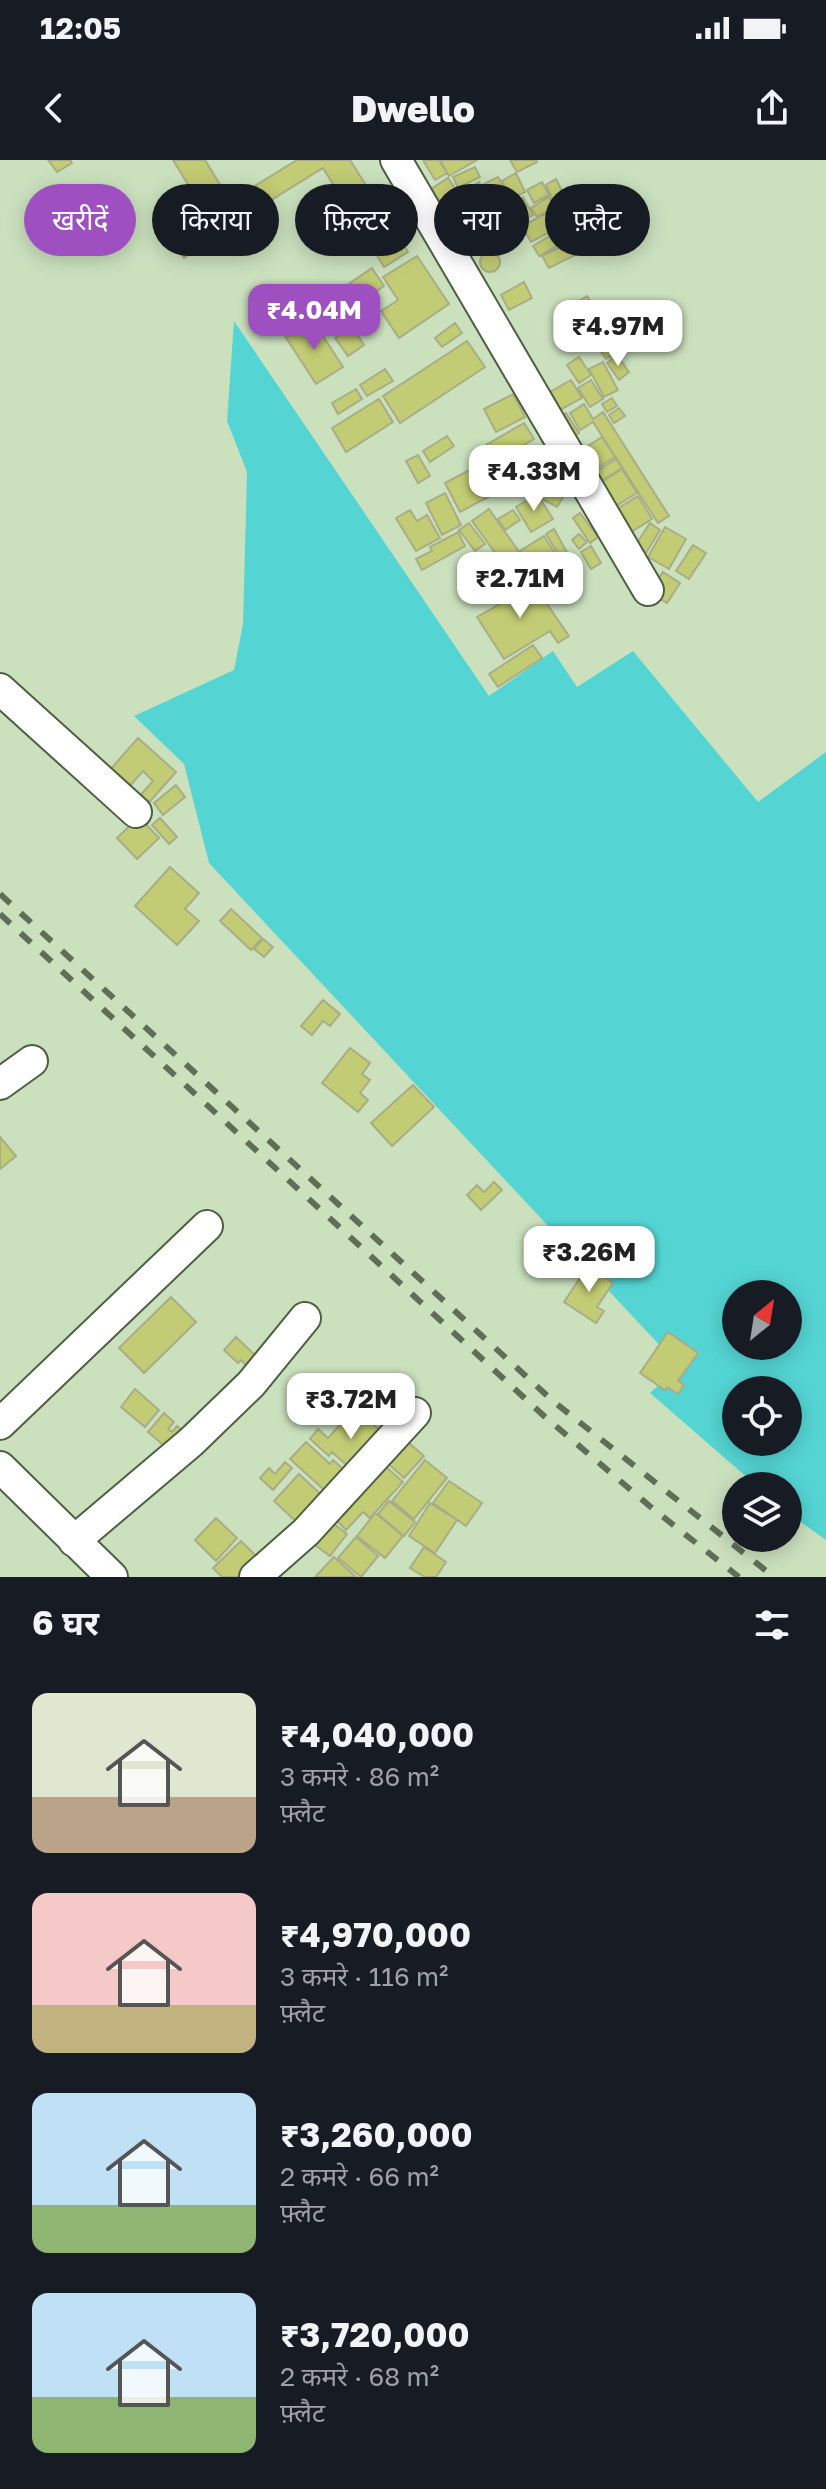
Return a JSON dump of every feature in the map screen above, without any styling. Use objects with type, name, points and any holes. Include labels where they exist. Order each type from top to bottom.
[{"type":"street","points":[[396,160],[648,590]]},
{"type":"street","points":[[0,689],[136,812]]},
{"type":"street","points":[[0,1084],[32,1061]]},
{"type":"street","points":[[0,1424],[207,1226]]},
{"type":"street","points":[[74,1541],[191,1442],[241,1393],[305,1318]]},
{"type":"street","points":[[255,1577],[306,1532],[415,1413]]},
{"type":"street","points":[[0,1467],[112,1577]]},
{"type":"water","points":[[234,321],[489,696],[553,651],[577,687],[633,651],[758,802],[826,752],[826,1540],[802,1523],[802,1472],[741,1472],[722,1456],[802,1456],[802,1376],[722,1376],[722,1456],[650,1393],[679,1366],[209,863],[184,764],[134,716],[234,670],[243,624],[247,472],[227,421]]},
{"type":"building","points":[[48,160],[70,160],[72,163],[57,172]]},
{"type":"building","points":[[173,160],[205,160],[220,184],[188,184]]},
{"type":"building","points":[[297,160],[350,160],[365,184],[333,184],[323,168],[279,195],[279,184],[258,184]]},
{"type":"building","points":[[423,160],[439,160],[447,173],[435,180]]},
{"type":"building","points":[[440,160],[477,160],[449,176]]},
{"type":"building","points":[[510,160],[536,160],[537,162],[517,172]]},
{"type":"building","points":[[475,167],[480,177],[466,184],[456,184],[453,177]]},
{"type":"building","points":[[516,173],[521,184],[504,184],[502,181]]},
{"type":"building","points":[[498,177],[502,184],[484,184]]},
{"type":"building","points":[[542,182],[545,197],[534,203],[529,189]]},
{"type":"building","points":[[545,199],[545,213],[537,217],[531,208]]},
{"type":"building","points":[[545,214],[545,235],[531,242],[529,222]]},
{"type":"building","points":[[545,239],[545,253],[539,256],[533,246]]},
{"type":"building","points":[[545,255],[573,256],[549,268],[542,256]]},
{"type":"building","points":[[377,256],[402,256],[384,267]]},
{"type":"building","points":[[417,256],[449,304],[399,338],[381,311],[398,300],[383,277]]},
{"type":"building","points":[[482,256],[499,258],[499,266],[494,271],[486,271],[481,266]]},
{"type":"building","points":[[372,268],[384,286],[329,324],[317,306]]},
{"type":"building","points":[[524,282],[532,298],[509,310],[501,295]]},
{"type":"building","points":[[587,296],[602,319],[593,325],[585,314],[574,321],[566,309]]},
{"type":"building","points":[[312,319],[343,367],[316,384],[285,336]]},
{"type":"building","points":[[604,321],[623,349],[606,359],[597,346],[604,341],[595,328]]},
{"type":"building","points":[[455,323],[462,333],[442,347],[435,338]]},
{"type":"building","points":[[352,327],[364,345],[348,356],[335,338]]},
{"type":"building","points":[[467,341],[485,367],[400,423],[383,396]]},
{"type":"building","points":[[617,355],[629,372],[619,380],[607,363]]},
{"type":"building","points":[[579,357],[591,375],[579,383],[567,365]]},
{"type":"building","points":[[603,362],[618,390],[604,397],[589,369]]},
{"type":"building","points":[[385,369],[393,381],[367,396],[360,385]]},
{"type":"building","points":[[571,380],[582,398],[553,414],[543,396]]},
{"type":"building","points":[[591,380],[603,399],[590,407],[578,388]]},
{"type":"building","points":[[356,389],[362,399],[338,414],[332,403]]},
{"type":"building","points":[[513,394],[525,417],[496,432],[484,409]]},
{"type":"building","points":[[612,398],[617,406],[607,412],[602,404]]},
{"type":"building","points":[[379,399],[393,422],[346,452],[332,428]]},
{"type":"building","points":[[584,404],[593,419],[603,412],[669,516],[658,523],[593,422],[580,430],[570,413]]},
{"type":"building","points":[[619,408],[625,416],[614,423],[609,415]]},
{"type":"building","points":[[566,413],[579,433],[565,442],[552,422]]},
{"type":"building","points":[[524,423],[534,439],[483,468],[474,452]]},
{"type":"building","points":[[447,436],[454,446],[430,462],[423,451]]},
{"type":"building","points":[[602,437],[615,457],[596,469],[583,449]]},
{"type":"building","points":[[418,455],[430,476],[418,483],[406,461]]},
{"type":"building","points":[[616,459],[622,468],[601,481],[596,472]]},
{"type":"building","points":[[550,465],[557,475],[533,493],[526,483]]},
{"type":"building","points":[[475,467],[490,496],[460,512],[445,483]]},
{"type":"building","points":[[622,469],[637,493],[616,506],[602,482]]},
{"type":"building","points":[[549,484],[565,494],[557,507],[540,498]]},
{"type":"building","points":[[445,493],[461,525],[442,535],[426,503]]},
{"type":"building","points":[[537,494],[553,519],[531,532],[516,507]]},
{"type":"building","points":[[638,496],[652,519],[631,532],[617,509]]},
{"type":"building","points":[[489,509],[522,556],[506,568],[472,521]]},
{"type":"building","points":[[410,510],[417,521],[427,515],[440,538],[416,551],[396,518]]},
{"type":"building","points":[[513,510],[520,520],[505,530],[498,519]]},
{"type":"building","points":[[580,513],[598,537],[590,543],[573,518]]},
{"type":"building","points":[[469,523],[485,544],[475,551],[459,530]]},
{"type":"building","points":[[650,523],[660,530],[646,553],[635,546]]},
{"type":"building","points":[[665,527],[686,539],[669,569],[648,557]]},
{"type":"building","points":[[554,529],[569,556],[562,560],[546,534]]},
{"type":"building","points":[[458,532],[465,546],[422,570],[416,559],[432,551],[430,547]]},
{"type":"building","points":[[579,534],[587,542],[579,549],[572,540]]},
{"type":"building","points":[[544,536],[559,560],[535,575],[520,551]]},
{"type":"building","points":[[693,545],[706,553],[689,579],[676,571]]},
{"type":"building","points":[[591,546],[601,563],[591,569],[581,552]]},
{"type":"building","points":[[564,560],[577,582],[557,593],[545,571]]},
{"type":"building","points":[[663,572],[680,583],[667,603],[650,592]]},
{"type":"building","points":[[517,579],[526,593],[535,587],[569,636],[558,643],[550,631],[504,659],[477,617],[503,602],[497,592]]},
{"type":"building","points":[[533,645],[542,658],[498,687],[489,674]]},
{"type":"building","points":[[138,738],[176,772],[146,806],[138,798],[153,781],[143,771],[128,788],[109,771]]},
{"type":"building","points":[[176,785],[185,797],[163,815],[154,803]]},
{"type":"building","points":[[139,817],[159,838],[137,859],[117,838]]},
{"type":"building","points":[[160,818],[177,837],[169,844],[152,825]]},
{"type":"building","points":[[170,867],[199,893],[185,909],[199,921],[177,945],[135,906]]},
{"type":"building","points":[[231,909],[262,938],[251,950],[220,921]]},
{"type":"building","points":[[263,939],[273,947],[264,957],[254,949]]},
{"type":"building","points":[[323,1000],[340,1014],[330,1026],[323,1021],[312,1035],[301,1026]]},
{"type":"building","points":[[350,1048],[370,1063],[362,1074],[370,1080],[360,1093],[368,1100],[358,1112],[322,1083]]},
{"type":"building","points":[[413,1085],[434,1107],[392,1146],[371,1123]]},
{"type":"building","points":[[0,1137],[16,1156],[0,1169]]},
{"type":"building","points":[[494,1182],[502,1190],[481,1210],[467,1195],[477,1185],[484,1192]]},
{"type":"building","points":[[588,1266],[613,1283],[597,1307],[604,1311],[596,1323],[564,1302]]},
{"type":"building","points":[[171,1297],[196,1322],[144,1373],[119,1348]]},
{"type":"building","points":[[668,1332],[698,1353],[678,1381],[684,1385],[678,1394],[667,1387],[665,1390],[640,1373]]},
{"type":"building","points":[[236,1337],[259,1359],[250,1369],[224,1350]]},
{"type":"building","points":[[135,1389],[159,1410],[145,1427],[121,1407]]},
{"type":"building","points":[[360,1412],[386,1436],[352,1470],[332,1452],[329,1456],[310,1439],[318,1429],[328,1438],[345,1419],[350,1424]]},
{"type":"building","points":[[164,1413],[174,1422],[168,1429],[172,1432],[177,1426],[189,1436],[174,1454],[148,1432]]},
{"type":"building","points":[[401,1436],[424,1456],[404,1478],[382,1458]]},
{"type":"building","points":[[306,1442],[330,1464],[333,1460],[352,1477],[333,1498],[290,1459]]},
{"type":"building","points":[[376,1458],[403,1482],[370,1518],[363,1512],[346,1530],[327,1511]]},
{"type":"building","points":[[425,1460],[447,1478],[414,1519],[392,1501]]},
{"type":"building","points":[[285,1462],[292,1468],[273,1490],[260,1478],[269,1468],[275,1474]]},
{"type":"building","points":[[299,1474],[327,1500],[302,1527],[274,1501]]},
{"type":"building","points":[[449,1481],[482,1503],[466,1526],[433,1503]]},
{"type":"building","points":[[389,1501],[415,1522],[404,1536],[378,1514]]},
{"type":"building","points":[[430,1503],[457,1520],[435,1553],[409,1536]]},
{"type":"building","points":[[375,1513],[403,1536],[385,1558],[357,1536]]},
{"type":"building","points":[[321,1514],[347,1534],[330,1556],[304,1537]]},
{"type":"building","points":[[216,1518],[237,1538],[216,1561],[195,1540]]},
{"type":"building","points":[[356,1537],[378,1556],[361,1577],[338,1558]]},
{"type":"building","points":[[241,1541],[263,1563],[250,1577],[222,1577],[213,1568]]},
{"type":"building","points":[[424,1547],[446,1562],[436,1577],[425,1577],[410,1568]]},
{"type":"building","points":[[334,1557],[356,1577],[315,1577]]},
{"type":"railway","points":[[0,894],[553,1401],[774,1577]]},
{"type":"railway","points":[[0,914],[544,1416],[739,1577]]}]
